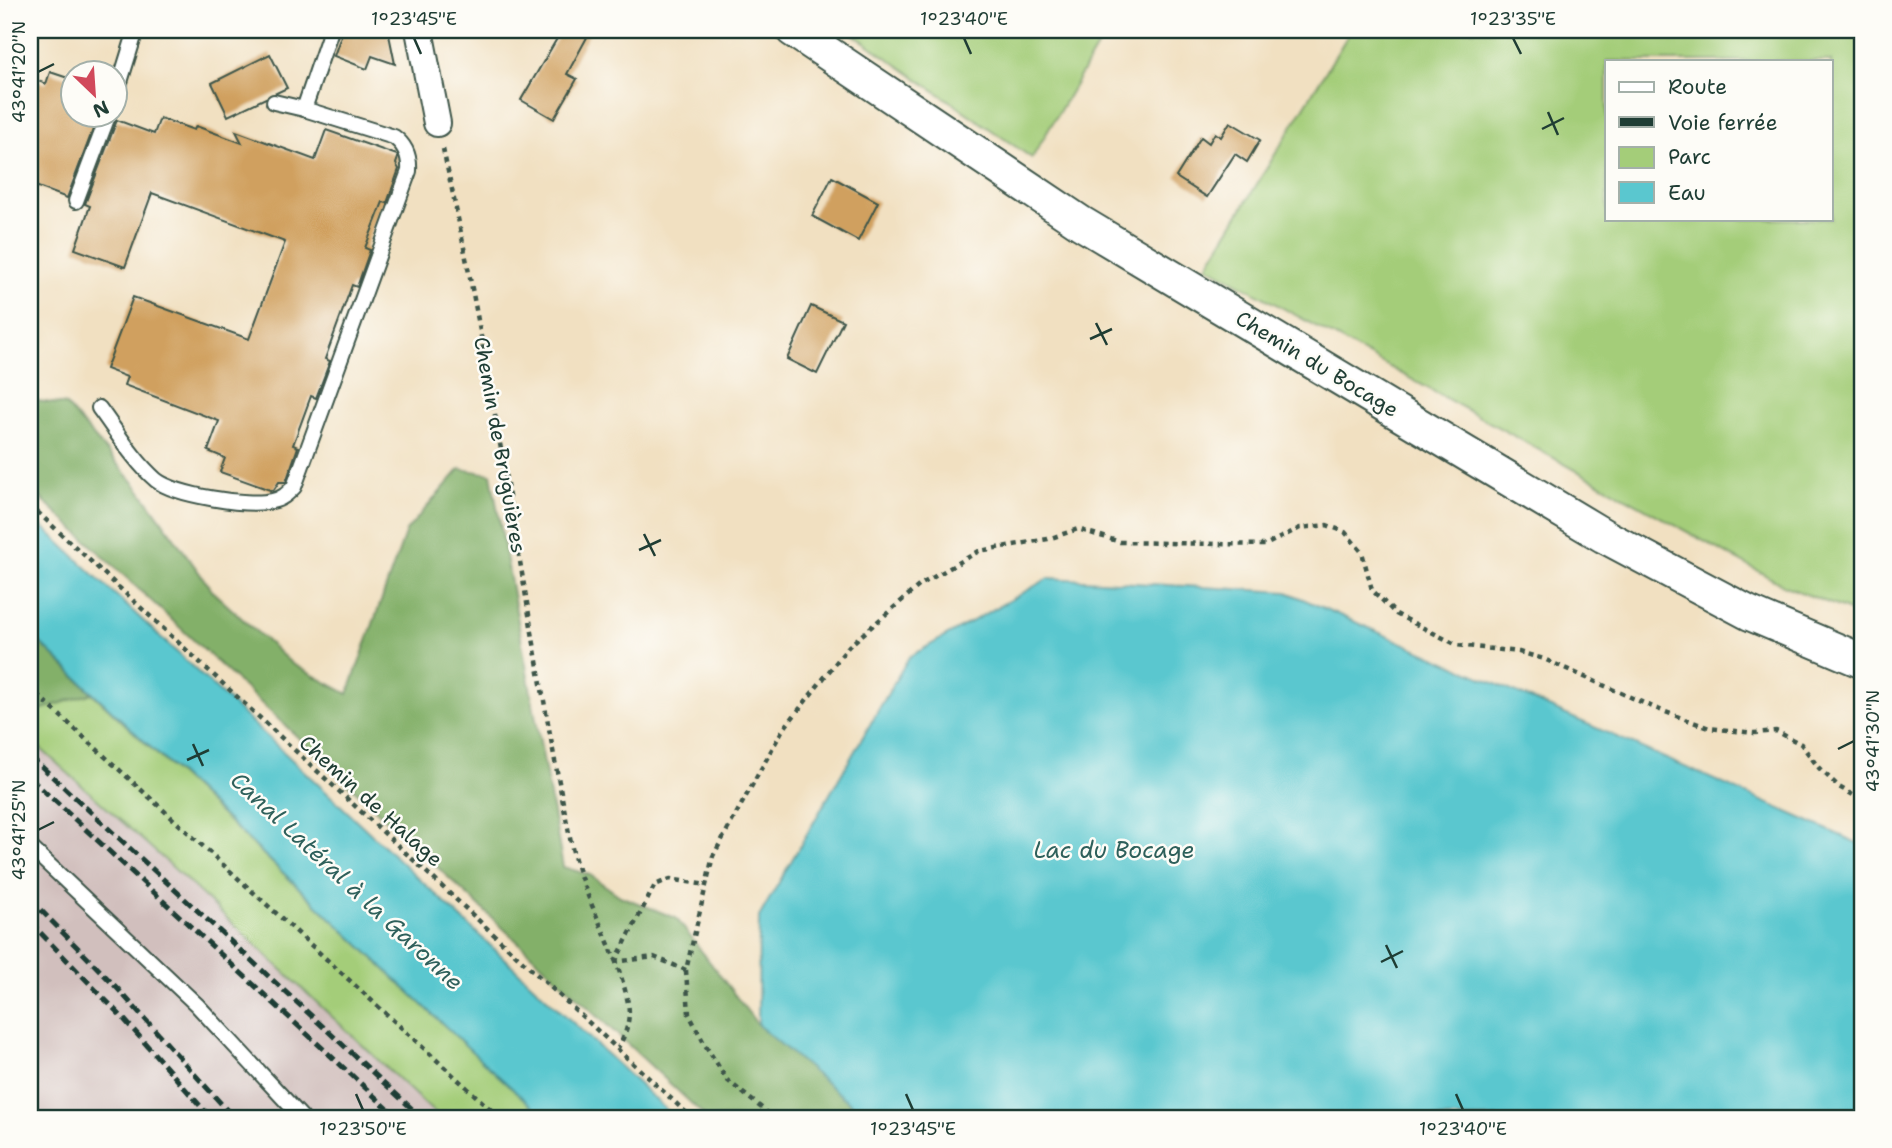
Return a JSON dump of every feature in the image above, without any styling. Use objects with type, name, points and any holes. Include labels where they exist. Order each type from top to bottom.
[{"type":"street","points":[[419,30],[437,123]]},
{"type":"street","name":"Chemin du Bocage","points":[[793,30],[1081,223],[1604,536],[1749,613],[1862,661]]},
{"type":"lane","points":[[127,60],[136,30]]},
{"type":"lane","points":[[304,109],[331,30]]},
{"type":"lane","points":[[99,408],[139,464],[159,482],[179,491],[254,503],[282,498],[294,487],[409,171],[410,159],[402,143],[394,136],[274,102]]},
{"type":"lane","points":[[76,201],[103,130]]},
{"type":"lane","points":[[30,846],[197,1005],[302,1118]]},
{"type":"path","name":"Chemin de Bruguières","points":[[437,123],[494,405],[552,747],[575,861],[629,1004],[627,1031],[618,1048]]},
{"type":"path","name":"Chemin de Halage","points":[[30,505],[313,771],[692,1118]]},
{"type":"path","points":[[774,1118],[727,1080],[689,1014],[686,970],[713,856],[782,731],[849,646],[920,585],[978,551],[1048,539],[1078,528],[1120,542],[1265,545],[1300,528],[1327,525],[1345,532],[1362,552],[1371,590],[1396,614],[1457,645],[1519,652],[1545,659],[1709,729],[1754,733],[1776,730],[1801,744],[1829,778],[1862,800]]},
{"type":"path","points":[[30,688],[500,1118]]},
{"type":"path","points":[[614,962],[655,885],[670,879],[706,885]]},
{"type":"path","points":[[614,962],[654,957],[686,970]]},
{"type":"shaded area","points":[[30,739],[168,863],[440,1118],[30,1118]]},
{"type":"green space","points":[[847,30],[1107,30],[1032,158]]},
{"type":"green space","points":[[1351,30],[1862,30],[1862,616],[1785,586],[1207,266]]},
{"type":"green space","points":[[30,400],[66,405],[137,486],[214,593],[292,664],[348,694],[406,531],[460,469],[491,474],[563,867],[590,875],[620,896],[676,918],[758,1025],[868,1118],[707,1118],[30,488]]},
{"type":"green space","points":[[30,633],[92,693],[30,713]]},
{"type":"green space","points":[[92,693],[545,1118],[440,1118],[168,863],[30,739],[30,713]]},
{"type":"water","name":"Canal Latéral à la Garonne","points":[[30,515],[675,1118],[545,1118],[481,1060],[30,633]]},
{"type":"water","name":"Lac du Bocage","points":[[1049,578],[1287,592],[1862,845],[1862,1118],[868,1118],[758,1025],[759,917],[909,657]]},
{"type":"building","points":[[343,30],[388,30],[395,64],[372,56],[367,69],[334,56]]},
{"type":"building","points":[[562,30],[591,30],[567,74],[577,79],[554,119],[521,100]]},
{"type":"building","points":[[270,54],[287,88],[228,116],[212,83]]},
{"type":"building","points":[[50,72],[60,75],[60,130],[93,130],[67,198],[30,184],[30,78],[46,84]]},
{"type":"building","points":[[160,118],[194,130],[196,126],[242,143],[236,131],[315,160],[326,130],[397,155],[398,158],[396,164],[399,169],[387,203],[383,202],[365,248],[370,250],[357,287],[352,285],[325,359],[330,361],[316,398],[311,396],[293,445],[298,447],[286,482],[279,482],[273,491],[220,472],[225,458],[208,451],[219,421],[124,385],[127,377],[106,369],[133,297],[249,339],[285,242],[152,193],[125,267],[75,249],[90,206],[85,204],[113,130],[130,130],[130,125],[154,134]]},
{"type":"building","points":[[1230,122],[1260,140],[1247,162],[1235,154],[1207,197],[1176,177],[1201,137],[1209,143],[1215,133],[1221,137]]},
{"type":"building","points":[[832,177],[878,202],[858,241],[812,216]]},
{"type":"building","points":[[811,306],[843,321],[817,374],[787,359]]},
{"type":"railway","points":[[30,756],[422,1118]]},
{"type":"railway","points":[[30,778],[398,1118]]},
{"type":"railway","points":[[30,899],[118,989],[234,1118]]},
{"type":"railway","points":[[30,922],[123,1018],[211,1118]]}]
